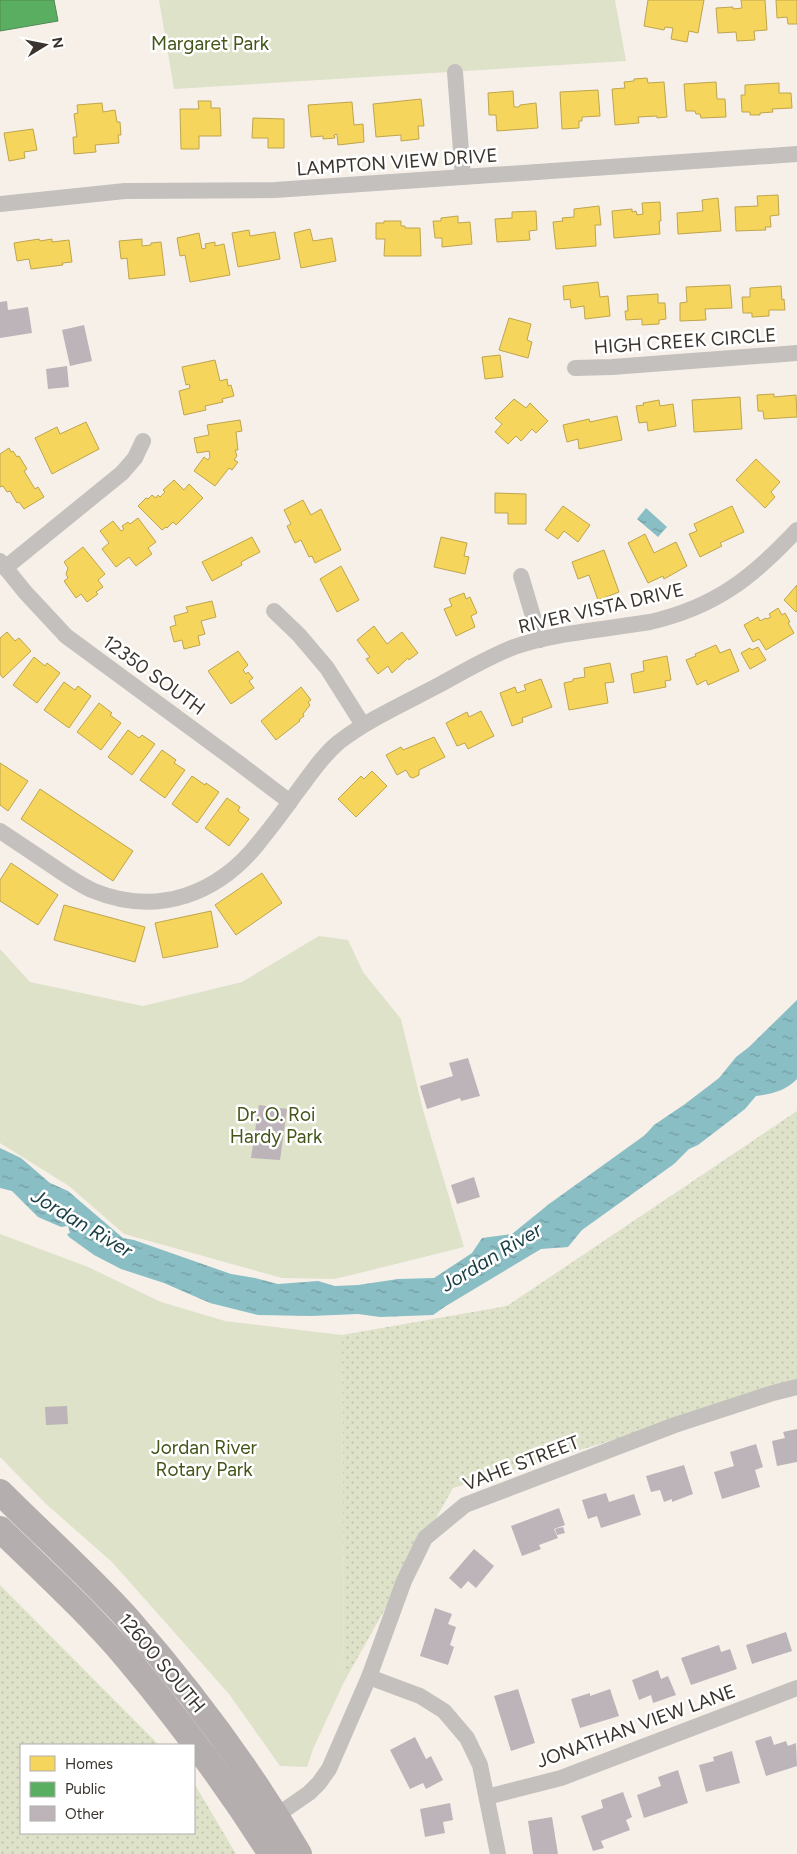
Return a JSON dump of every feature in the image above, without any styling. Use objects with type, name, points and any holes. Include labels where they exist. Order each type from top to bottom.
[{"type":"main road","name":"12600 SOUTH","points":[[0,1492],[126,1618],[204,1712],[266,1822],[271,1854]]},
{"type":"main road","name":"12600 SOUTH","points":[[0,1529],[72,1599],[127,1657],[184,1729],[266,1822],[299,1854]]},
{"type":"street","points":[[455,72],[463,177]]},
{"type":"street","name":"LAMPTON VIEW DRIVE","points":[[0,204],[125,191],[274,190],[797,154]]},
{"type":"street","name":"HIGH CREEK CIRCLE","points":[[575,368],[797,354]]},
{"type":"street","points":[[3,565],[122,473],[135,458],[143,441]]},
{"type":"street","name":"RIVER VISTA DRIVE","points":[[0,831],[79,884],[121,900],[151,902],[197,892],[226,876],[238,865],[258,843],[317,764],[337,744],[362,725],[490,658],[514,648],[540,640],[650,622],[667,618],[701,605],[725,593],[747,578],[774,555],[797,530]]},
{"type":"street","name":"12350 SOUTH","points":[[3,565],[66,636],[290,802]]},
{"type":"street","points":[[521,576],[540,640]]},
{"type":"street","points":[[274,611],[299,635],[327,668],[362,725]]},
{"type":"street","name":"VAHE STREET","points":[[266,1822],[309,1793],[319,1783],[328,1769],[369,1677],[404,1582],[425,1538],[465,1505],[676,1425],[773,1392],[797,1387]]},
{"type":"street","points":[[369,1677],[420,1696],[444,1711],[467,1738],[480,1765],[498,1854]]},
{"type":"street","name":"JONATHAN VIEW LANE","points":[[487,1797],[561,1778],[797,1688]]},
{"type":"green space","name":"Margaret Park","points":[[159,0],[615,0],[626,61],[174,89]]},
{"type":"green space","name":"Dr. O. Roi Hardy Park","points":[[319,936],[348,940],[363,972],[401,1019],[423,1110],[464,1247],[335,1279],[282,1278],[124,1234],[69,1186],[0,1143],[0,949],[30,982],[143,1006],[242,982]]},
{"type":"green space","points":[[797,1111],[797,1385],[453,1488],[344,1682],[342,1335],[507,1306]]},
{"type":"green space","name":"Jordan River Rotary Park","points":[[0,1234],[88,1267],[161,1302],[225,1321],[342,1335],[344,1682],[313,1749],[307,1767],[280,1766],[229,1694],[112,1562],[45,1503],[0,1457]]},
{"type":"green space","points":[[0,1585],[158,1744],[20,1744],[20,1834],[195,1834],[195,1785],[236,1854],[0,1854]]},
{"type":"water","points":[[646,508],[667,527],[658,537],[637,519]]},
{"type":"water","name":"Jordan River","points":[[797,1000],[797,1079],[793,1083],[778,1091],[756,1096],[745,1109],[698,1145],[689,1149],[674,1164],[582,1230],[568,1247],[541,1249],[433,1315],[380,1317],[358,1314],[311,1316],[258,1315],[210,1303],[164,1283],[121,1269],[94,1255],[69,1237],[67,1234],[70,1233],[68,1226],[61,1227],[38,1217],[12,1191],[0,1188],[0,1148],[21,1158],[50,1183],[68,1191],[123,1238],[134,1240],[231,1274],[278,1284],[318,1281],[335,1286],[358,1285],[398,1279],[434,1278],[472,1253],[482,1238],[512,1234],[549,1204],[645,1135],[654,1125],[719,1078],[736,1057],[749,1047]]},
{"type":"building: Homes","points":[[648,0],[704,0],[698,33],[689,31],[687,42],[671,39],[673,28],[665,27],[664,30],[644,26]]},
{"type":"building: Homes","points":[[741,0],[765,0],[767,30],[754,31],[755,40],[737,41],[736,32],[718,33],[716,8],[742,8]]},
{"type":"building: Homes","points":[[776,0],[797,0],[797,24],[788,24],[787,17],[777,18]]},
{"type":"building: Homes","points":[[647,78],[648,83],[664,82],[667,117],[638,117],[639,123],[615,125],[612,89],[625,88],[624,82]]},
{"type":"building: Homes","points":[[716,82],[717,99],[725,99],[726,117],[701,118],[700,114],[696,114],[695,111],[686,111],[684,84]]},
{"type":"building: Homes","points":[[779,83],[779,93],[791,93],[792,108],[772,109],[773,112],[760,113],[760,115],[750,115],[750,112],[742,112],[741,95],[745,95],[745,85]]},
{"type":"building: Homes","points":[[598,90],[600,116],[582,117],[582,121],[579,121],[579,128],[562,129],[560,92]]},
{"type":"building: Homes","points":[[513,91],[514,107],[536,103],[538,128],[497,131],[496,115],[489,115],[488,93]]},
{"type":"building: Homes","points":[[421,99],[424,126],[418,126],[419,139],[401,141],[401,135],[376,137],[373,104]]},
{"type":"building: Homes","points":[[198,101],[211,101],[211,108],[220,108],[221,136],[199,136],[199,149],[181,149],[180,109],[199,109]]},
{"type":"building: Homes","points":[[352,102],[354,125],[363,124],[364,142],[338,145],[337,134],[334,135],[335,138],[311,137],[308,105]]},
{"type":"building: Homes","points":[[102,103],[103,112],[115,110],[117,122],[120,122],[121,135],[118,135],[119,143],[95,145],[96,152],[74,154],[73,137],[77,137],[74,114],[78,113],[77,105]]},
{"type":"building: Homes","points":[[253,118],[284,119],[284,148],[268,148],[268,138],[252,138]]},
{"type":"building: Homes","points":[[33,129],[37,150],[24,152],[25,158],[9,161],[4,133]]},
{"type":"building: Homes","points":[[778,195],[779,215],[770,216],[771,227],[765,227],[766,230],[736,231],[735,207],[758,206],[757,196]]},
{"type":"building: Homes","points":[[718,198],[721,231],[678,234],[677,213],[703,211],[702,200]]},
{"type":"building: Homes","points":[[660,202],[660,234],[614,238],[612,211],[632,209],[632,212],[636,211],[637,215],[643,214],[642,203]]},
{"type":"building: Homes","points":[[599,206],[601,225],[595,225],[596,246],[556,249],[553,222],[563,221],[562,218],[574,217],[574,209]]},
{"type":"building: Homes","points":[[536,211],[537,230],[529,231],[530,240],[497,242],[495,219],[512,218],[512,212]]},
{"type":"building: Homes","points":[[458,216],[458,223],[470,222],[472,244],[442,247],[442,238],[435,238],[433,221],[441,221],[441,218]]},
{"type":"building: Homes","points":[[384,221],[401,221],[401,226],[405,226],[405,228],[420,228],[421,256],[384,256],[385,239],[376,239],[376,223],[384,223]]},
{"type":"building: Homes","points":[[310,229],[313,241],[332,238],[336,261],[301,268],[294,233]]},
{"type":"building: Homes","points":[[249,230],[250,236],[275,232],[280,259],[238,267],[232,233]]},
{"type":"building: Homes","points":[[199,233],[202,249],[206,248],[205,244],[215,242],[215,246],[224,244],[230,275],[190,282],[185,255],[180,256],[177,238]]},
{"type":"building: Homes","points":[[39,239],[40,241],[52,239],[52,242],[69,240],[72,262],[31,269],[29,259],[17,261],[14,243]]},
{"type":"building: Homes","points":[[142,239],[142,246],[161,242],[165,275],[129,279],[127,258],[121,259],[119,241]]},
{"type":"building: Homes","points":[[598,282],[600,297],[608,296],[610,316],[585,319],[584,306],[571,308],[570,299],[564,300],[563,286]]},
{"type":"building: Homes","points":[[730,285],[732,308],[705,309],[706,320],[680,321],[680,303],[687,302],[686,287]]},
{"type":"building: Homes","points":[[781,286],[785,310],[769,310],[769,316],[752,317],[752,313],[743,313],[742,297],[750,297],[750,288]]},
{"type":"building: Homes","points":[[658,294],[658,303],[665,303],[666,319],[659,320],[659,324],[642,325],[642,319],[626,320],[625,311],[628,311],[627,296]]},
{"type":"building: Homes","points":[[509,318],[531,324],[527,340],[532,342],[528,358],[499,350]]},
{"type":"building: Homes","points":[[500,355],[503,377],[485,379],[482,357]]},
{"type":"building: Homes","points":[[215,360],[220,381],[227,379],[228,386],[231,385],[234,396],[222,399],[223,402],[205,406],[206,410],[184,415],[179,391],[190,388],[189,384],[186,385],[182,367]]},
{"type":"building: Homes","points":[[774,394],[774,397],[796,395],[797,417],[764,419],[763,411],[758,411],[757,395]]},
{"type":"building: Homes","points":[[740,397],[742,429],[694,432],[692,400]]},
{"type":"building: Homes","points":[[514,399],[526,408],[530,403],[548,421],[536,433],[532,429],[521,441],[516,436],[508,444],[495,432],[502,424],[495,418]]},
{"type":"building: Homes","points":[[659,400],[660,406],[673,404],[676,426],[648,431],[647,422],[639,423],[636,406]]},
{"type":"building: Homes","points":[[617,416],[622,440],[579,449],[578,439],[567,442],[563,425],[589,419],[590,422]]},
{"type":"building: Homes","points":[[240,420],[242,431],[236,432],[238,450],[235,450],[237,456],[234,460],[238,462],[232,470],[229,468],[215,486],[194,471],[204,457],[208,460],[210,457],[209,451],[197,453],[194,438],[209,435],[207,425]]},
{"type":"building: Homes","points":[[86,422],[99,449],[52,474],[35,438],[57,427],[60,434]]},
{"type":"building: Homes","points":[[9,448],[17,457],[19,456],[27,469],[24,471],[35,489],[38,487],[44,497],[24,509],[19,502],[17,503],[10,491],[7,492],[3,486],[0,487],[0,454]]},
{"type":"building: Homes","points":[[756,459],[780,482],[771,492],[775,497],[765,508],[736,480]]},
{"type":"building: Homes","points":[[174,480],[184,490],[189,484],[203,498],[176,525],[173,522],[162,530],[138,506],[152,495],[156,498],[158,495],[160,497],[165,492],[163,490]]},
{"type":"building: Homes","points":[[495,493],[526,494],[526,524],[508,524],[508,513],[495,513]]},
{"type":"building: Homes","points":[[303,500],[311,515],[321,509],[341,550],[315,563],[312,556],[309,557],[301,540],[295,543],[287,526],[291,524],[284,510]]},
{"type":"building: Homes","points":[[563,506],[590,525],[578,542],[564,531],[558,539],[545,530]]},
{"type":"building: Homes","points":[[732,506],[744,532],[720,543],[722,546],[700,557],[689,534],[697,531],[694,524]]},
{"type":"building: Homes","points":[[138,518],[156,542],[148,548],[152,554],[136,566],[129,557],[116,567],[102,549],[109,543],[100,531],[113,521],[121,531],[124,529],[122,526],[128,522],[130,524]]},
{"type":"building: Homes","points":[[645,534],[654,553],[676,542],[687,566],[664,579],[663,576],[648,583],[628,543]]},
{"type":"building: Homes","points":[[252,537],[260,552],[241,562],[242,565],[212,581],[202,562]]},
{"type":"building: Homes","points":[[441,537],[467,543],[464,556],[469,557],[465,574],[434,567]]},
{"type":"building: Homes","points":[[83,547],[105,574],[98,580],[103,587],[96,592],[98,594],[87,602],[81,594],[76,598],[64,581],[68,578],[66,574],[68,568],[64,562]]},
{"type":"building: Homes","points":[[604,550],[619,592],[598,600],[589,575],[578,579],[572,562]]},
{"type":"building: Homes","points":[[341,566],[359,600],[337,612],[320,579]]},
{"type":"building: Homes","points":[[797,585],[797,611],[796,612],[784,600]]},
{"type":"building: Homes","points":[[464,593],[466,599],[470,597],[477,613],[471,616],[475,627],[456,636],[444,609],[452,606],[449,599]]},
{"type":"building: Homes","points":[[212,601],[216,617],[201,621],[205,634],[198,636],[200,645],[184,649],[182,640],[174,642],[170,627],[176,625],[174,616],[188,612],[186,607]]},
{"type":"building: Homes","points":[[778,608],[782,615],[785,613],[794,633],[766,650],[759,639],[753,642],[744,625],[758,617],[760,621],[771,617],[769,614]]},
{"type":"building: Homes","points":[[374,626],[387,644],[402,632],[418,653],[409,660],[408,658],[392,673],[388,666],[378,674],[366,659],[370,657],[357,640]]},
{"type":"building: Homes","points":[[7,632],[15,641],[19,638],[31,651],[3,678],[0,674],[0,638]]},
{"type":"building: Homes","points":[[716,645],[720,653],[730,649],[739,671],[708,685],[706,680],[697,685],[686,660]]},
{"type":"building: Homes","points":[[758,647],[766,660],[750,669],[741,653],[750,648],[752,650]]},
{"type":"building: Homes","points":[[238,651],[248,665],[243,670],[246,674],[248,672],[253,678],[249,681],[254,688],[231,704],[208,671]]},
{"type":"building: Homes","points":[[667,656],[671,680],[665,681],[666,687],[634,693],[631,674],[644,671],[643,661]]},
{"type":"building: Homes","points":[[34,657],[45,666],[47,663],[60,673],[37,703],[13,685]]},
{"type":"building: Homes","points":[[610,663],[614,682],[605,683],[608,703],[569,710],[564,683],[585,677],[584,668]]},
{"type":"building: Homes","points":[[541,679],[552,707],[522,718],[523,722],[512,726],[500,693],[515,687],[517,693],[526,690],[524,685]]},
{"type":"building: Homes","points":[[64,682],[75,690],[78,686],[91,696],[69,728],[44,710]]},
{"type":"building: Homes","points":[[301,687],[311,700],[308,702],[310,705],[300,721],[276,740],[261,721]]},
{"type":"building: Homes","points":[[99,703],[121,723],[101,750],[77,732]]},
{"type":"building: Homes","points":[[481,711],[494,736],[468,749],[465,743],[457,746],[446,723],[467,712],[469,717]]},
{"type":"building: Homes","points":[[128,730],[139,738],[142,735],[155,744],[132,775],[108,757]]},
{"type":"building: Homes","points":[[434,737],[445,757],[419,770],[419,775],[413,778],[410,777],[406,770],[397,775],[386,755],[401,747],[403,750]]},
{"type":"building: Homes","points":[[162,750],[176,760],[174,763],[185,770],[165,798],[140,780]]},
{"type":"building: Homes","points":[[0,763],[28,781],[8,811],[0,805]]},
{"type":"building: Homes","points":[[372,771],[387,786],[356,817],[338,799],[361,776],[364,779]]},
{"type":"building: Homes","points":[[192,776],[219,792],[197,823],[172,804]]},
{"type":"building: Homes","points":[[40,789],[133,851],[113,881],[21,819]]},
{"type":"building: Homes","points":[[227,798],[240,807],[238,811],[249,819],[229,846],[205,828]]},
{"type":"building: Homes","points":[[11,863],[58,895],[38,925],[0,901],[0,880]]},
{"type":"building: Homes","points":[[262,873],[282,903],[236,935],[215,905]]},
{"type":"building: Homes","points":[[64,905],[145,927],[135,962],[54,940]]},
{"type":"building: Homes","points":[[211,911],[218,947],[163,958],[155,923]]},
{"type":"building: Public","points":[[0,0],[54,0],[58,21],[0,31]]},
{"type":"building: Other","points":[[7,301],[8,310],[28,307],[32,333],[0,338],[0,302]]},
{"type":"building: Other","points":[[84,325],[92,361],[70,366],[62,330]]},
{"type":"building: Other","points":[[67,366],[69,387],[48,389],[46,369]]},
{"type":"building: Other","points":[[468,1058],[480,1096],[461,1101],[460,1098],[427,1109],[420,1086],[453,1076],[449,1063]]},
{"type":"building: Other","points":[[259,1105],[287,1109],[280,1160],[251,1158]]},
{"type":"building: Other","points":[[474,1177],[480,1197],[457,1204],[451,1185]]},
{"type":"building: Other","points":[[67,1406],[68,1424],[46,1425],[45,1407]]},
{"type":"building: Other","points":[[797,1429],[797,1462],[777,1466],[772,1441],[785,1438],[783,1432]]},
{"type":"building: Other","points":[[756,1444],[763,1467],[755,1470],[760,1487],[722,1499],[714,1472],[734,1466],[730,1452]]},
{"type":"building: Other","points":[[684,1465],[693,1494],[672,1502],[672,1499],[664,1502],[660,1490],[651,1492],[646,1476]]},
{"type":"building: Other","points":[[606,1493],[609,1502],[634,1494],[641,1515],[601,1528],[597,1516],[588,1519],[582,1500]]},
{"type":"building: Other","points":[[559,1508],[565,1525],[554,1529],[558,1538],[539,1545],[541,1549],[522,1556],[511,1526]]},
{"type":"building: Other","points":[[563,1527],[565,1533],[557,1535],[555,1529]]},
{"type":"building: Other","points":[[474,1549],[494,1566],[476,1588],[468,1581],[461,1589],[449,1578]]},
{"type":"building: Other","points":[[435,1608],[452,1614],[448,1624],[456,1627],[450,1645],[454,1647],[448,1665],[420,1656]]},
{"type":"building: Other","points":[[786,1632],[792,1651],[752,1664],[746,1645]]},
{"type":"building: Other","points":[[719,1645],[721,1652],[730,1649],[737,1669],[691,1685],[681,1658]]},
{"type":"building: Other","points":[[658,1670],[661,1679],[668,1676],[676,1695],[653,1703],[651,1695],[639,1700],[632,1680]]},
{"type":"building: Other","points":[[518,1689],[535,1743],[511,1751],[494,1696]]},
{"type":"building: Other","points":[[610,1689],[619,1716],[580,1728],[571,1699],[590,1693],[590,1696]]},
{"type":"building: Other","points":[[771,1736],[774,1745],[786,1741],[788,1746],[796,1743],[797,1766],[766,1776],[755,1741]]},
{"type":"building: Other","points":[[415,1737],[426,1759],[431,1756],[443,1780],[426,1789],[423,1783],[410,1789],[390,1750]]},
{"type":"building: Other","points":[[732,1751],[740,1783],[706,1792],[699,1765],[714,1761],[713,1757]]},
{"type":"building: Other","points":[[678,1770],[688,1803],[644,1818],[637,1795],[661,1786],[658,1777]]},
{"type":"building: Other","points":[[623,1792],[632,1817],[626,1820],[630,1830],[601,1841],[604,1848],[593,1851],[581,1816],[603,1808],[601,1800]]},
{"type":"building: Other","points":[[450,1803],[453,1820],[443,1822],[445,1833],[425,1837],[420,1809]]},
{"type":"building: Other","points":[[552,1817],[558,1854],[533,1854],[528,1821]]}]
